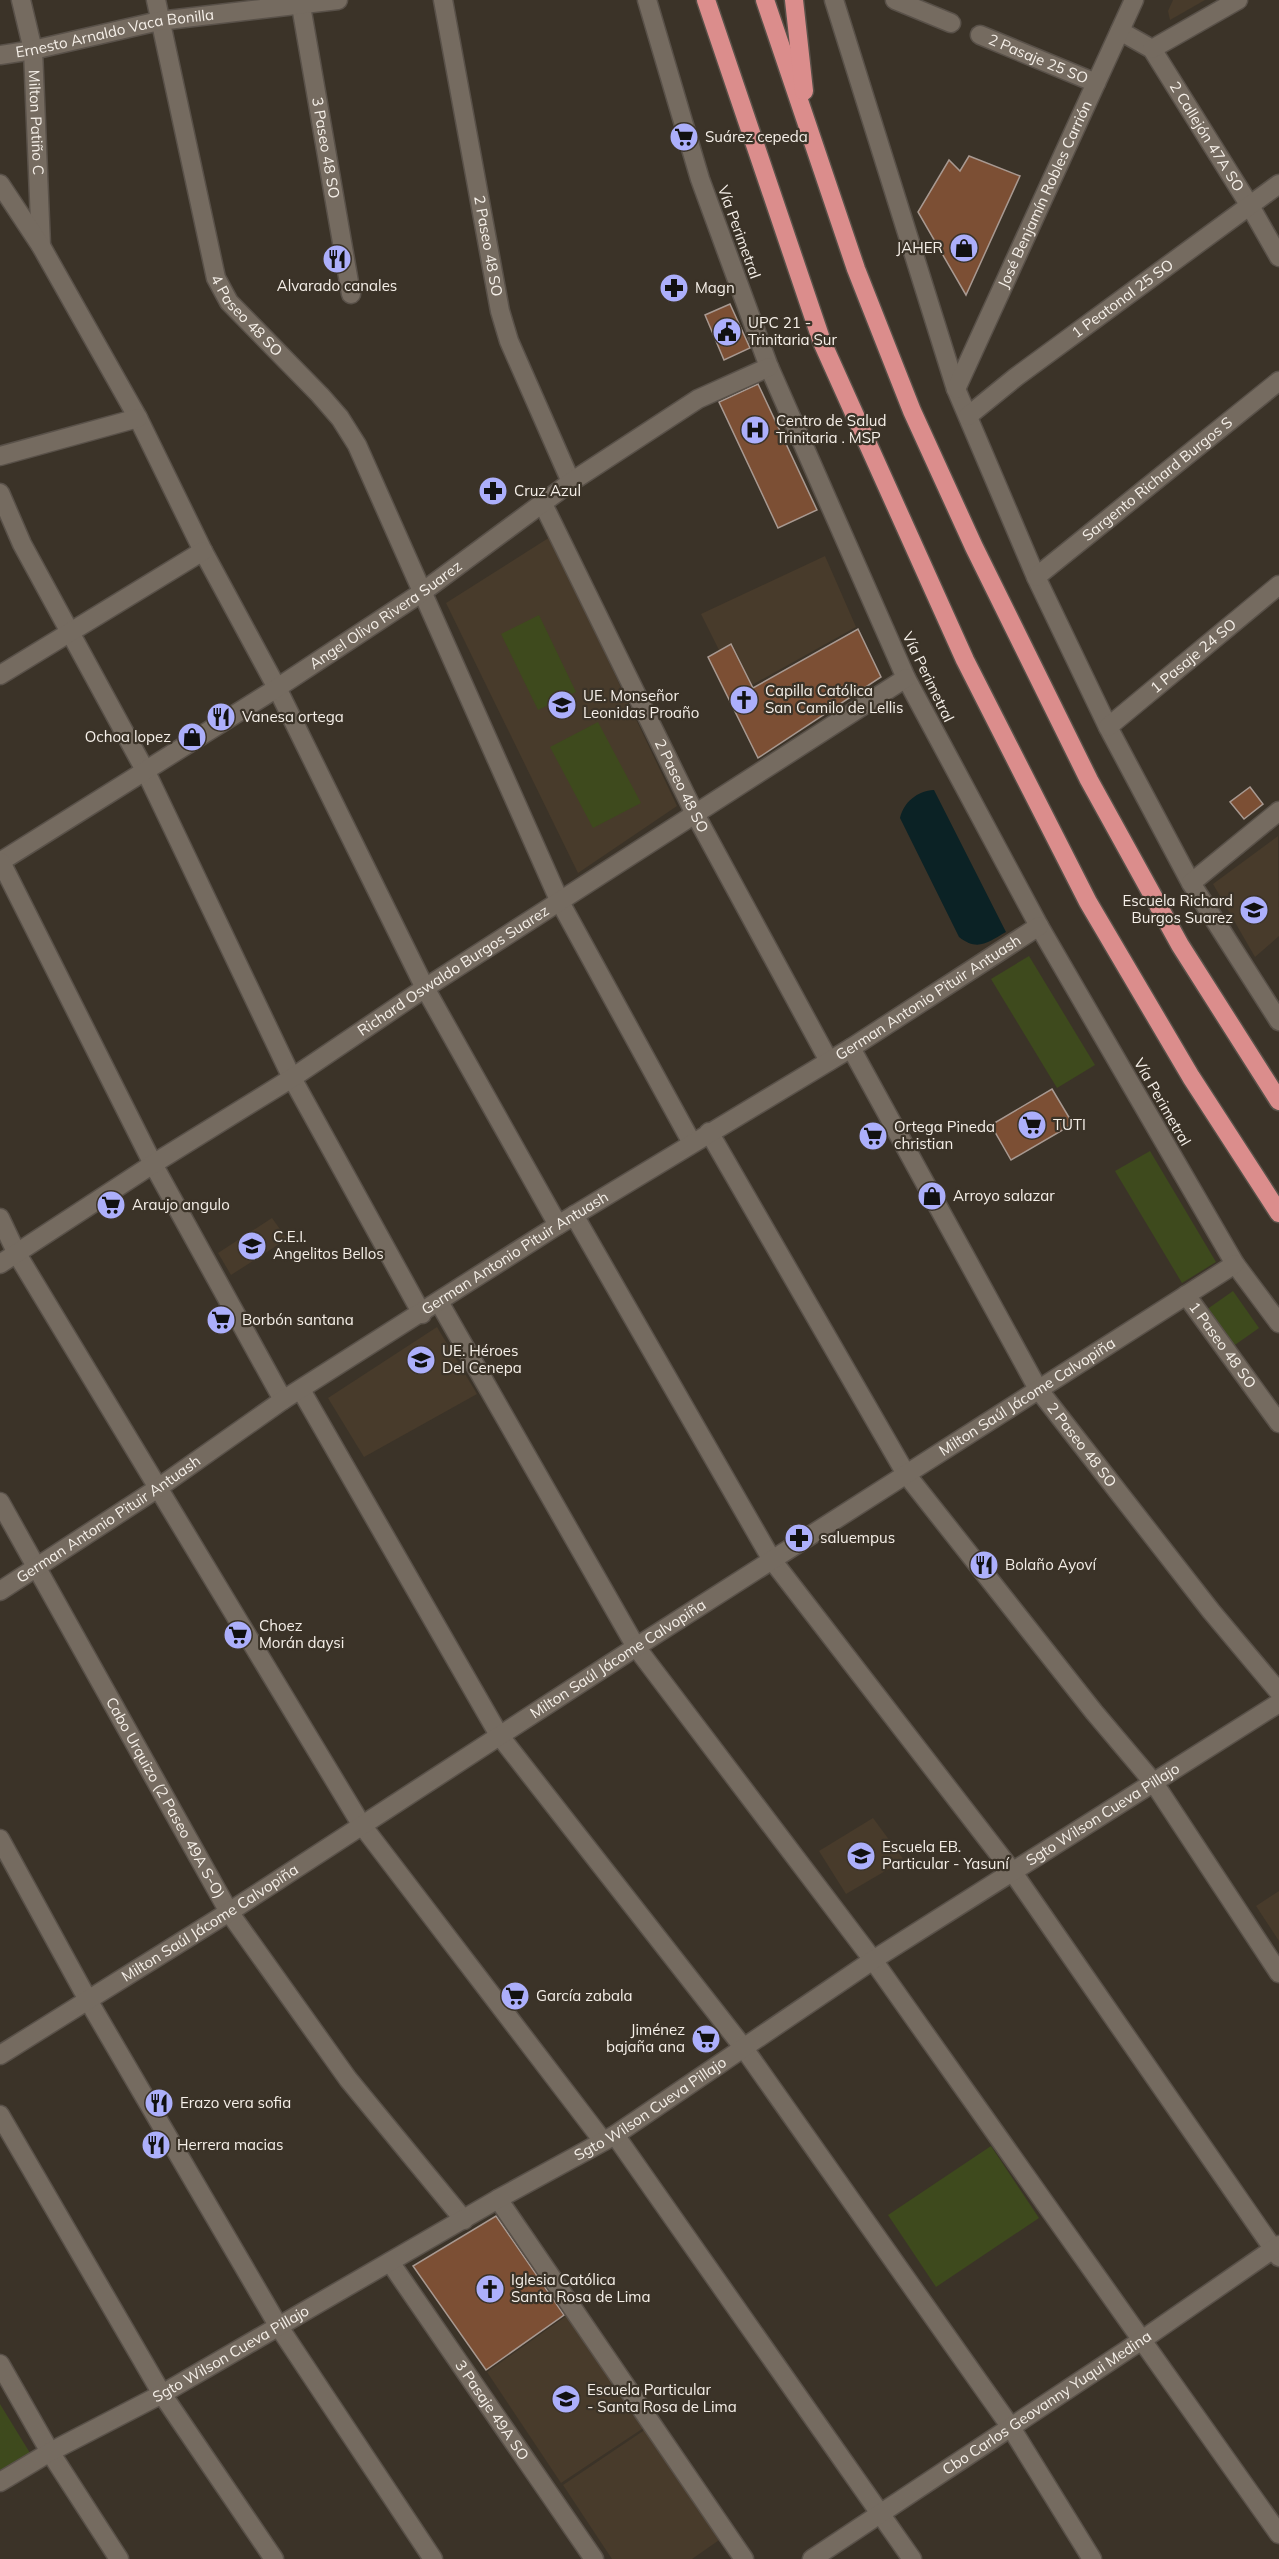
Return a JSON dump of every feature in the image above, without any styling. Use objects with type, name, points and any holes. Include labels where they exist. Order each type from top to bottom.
[{"type":"highway","points":[[706,0],[822,342],[965,660],[1088,903],[1191,1077],[1279,1213]]},
{"type":"highway","points":[[765,0],[864,291],[912,411],[974,547],[1089,780],[1180,945],[1279,1101]]},
{"type":"highway","points":[[794,0],[808,125]]},
{"type":"street","name":"Milton Patiño C","points":[[21,0],[33,50],[41,246]]},
{"type":"street","name":"4 Paseo 48 SO","points":[[156,0],[216,278],[229,302],[340,418],[357,445],[560,902],[692,1143]]},
{"type":"street","name":"Ernesto Arnaldo Vaca Bonilla","points":[[0,55],[33,50],[159,21],[338,0]]},
{"type":"street","name":"2 Paseo 48 SO","points":[[444,0],[500,311],[509,341],[571,482]]},
{"type":"street","name":"Vía Perimetral","points":[[647,0],[700,179],[769,367],[906,678],[1040,926],[1235,1264],[1279,1323]]},
{"type":"street","points":[[834,0],[956,389],[1036,577],[1108,726],[1191,883],[1274,1001],[1279,1021]]},
{"type":"street","points":[[895,0],[951,23]]},
{"type":"street","name":"José Benjamín Robles Carrión","points":[[956,389],[1134,0]]},
{"type":"street","points":[[1152,49],[1238,0]]},
{"type":"street","name":"3 Paseo 48 SO","points":[[300,3],[351,294]]},
{"type":"street","name":"2 Callejón 47A SO","points":[[1120,31],[1152,49],[1250,206],[1279,257]]},
{"type":"street","name":"2 Pasaje 25 SO","points":[[980,35],[1096,83]]},
{"type":"street","points":[[0,184],[41,246],[138,418],[203,551],[277,688],[425,988],[558,1225]]},
{"type":"street","name":"1 Peatonal 25 SO","points":[[968,416],[1016,377],[1279,184]]},
{"type":"street","name":"Angel Olivo Rivera Suarez","points":[[0,862],[146,772],[421,593],[571,482],[698,399],[769,367]]},
{"type":"street","name":"Sargento Richard Burgos S","points":[[1036,577],[1279,381]]},
{"type":"street","points":[[0,456],[138,418]]},
{"type":"street","points":[[0,493],[22,544],[72,632],[146,772],[292,1078],[422,1314]]},
{"type":"street","name":"2 Paseo 48 SO","points":[[543,504],[695,814],[829,1061]]},
{"type":"street","points":[[0,675],[203,551]]},
{"type":"street","name":"1 Pasaje 24 SO","points":[[1108,726],[1279,585]]},
{"type":"street","name":"Richard Oswaldo Burgos Suarez","points":[[0,1264],[153,1164],[292,1078],[425,988],[906,678]]},
{"type":"street","points":[[1191,883],[1279,811]]},
{"type":"street","points":[[0,862],[153,1164],[283,1400]]},
{"type":"street","name":"German Antonio Pituir Antuash","points":[[0,1591],[158,1488],[283,1400],[422,1314],[574,1215],[851,1048],[1040,926]]},
{"type":"street","name":"2 Paseo 48 SO","points":[[851,1048],[1038,1389],[1211,1611],[1279,1692]]},
{"type":"street","points":[[709,1132],[906,1474],[1094,1712],[1154,1783],[1279,1973]]},
{"type":"street","points":[[574,1215],[772,1560],[1012,1870],[1277,2250]]},
{"type":"street","points":[[0,1218],[17,1254],[361,1824],[609,2138],[882,2514],[912,2559]]},
{"type":"street","name":"Milton Saúl Jácome Calvopiña","points":[[0,2055],[229,1912],[361,1824],[1235,1264]]},
{"type":"street","name":"1 Paseo 48 SO","points":[[1186,1296],[1279,1423]]},
{"type":"street","points":[[439,1302],[636,1647],[873,1959],[1279,2534]]},
{"type":"street","points":[[301,1390],[500,1735],[743,2047],[1011,2426],[1092,2559]]},
{"type":"street","name":"Cabo Urquizo (2 Paseo 49A S-O)","points":[[0,1502],[229,1912],[348,2079],[464,2220]]},
{"type":"street","name":"Sgto Wilson Cueva Pillajo","points":[[0,2482],[50,2452],[162,2394],[498,2199],[609,2138],[873,1959],[1279,1703]]},
{"type":"street","points":[[0,1839],[88,2000],[279,2327],[433,2559]]},
{"type":"street","points":[[0,2115],[162,2394],[274,2559]]},
{"type":"street","points":[[498,2199],[744,2559]]},
{"type":"street","name":"Cbo Carlos Geovanny Yuqui Medina","points":[[812,2559],[1277,2250]]},
{"type":"street","name":"3 Pasaje 49A SO","points":[[390,2262],[594,2559]]},
{"type":"street","points":[[0,2364],[50,2452],[118,2559]]},
{"type":"shaded area","points":[[1173,0],[1205,0],[1170,20],[1168,11]]},
{"type":"shaded area","name":"UE. Monseñor Leonidas Proaño","points":[[550,537],[677,806],[578,873],[446,603]]},
{"type":"shaded area","points":[[825,556],[856,627],[752,685],[732,644],[719,650],[701,614]]},
{"type":"shaded area","name":"Escuela Richard Burgos Suarez","points":[[1278,836],[1279,936],[1255,957],[1213,884]]},
{"type":"shaded area","name":"C.E.I. Angelitos Bellos","points":[[272,1218],[287,1239],[231,1275],[218,1253]]},
{"type":"shaded area","name":"UE. Héroes Del Cenepa","points":[[437,1327],[477,1394],[364,1457],[328,1398]]},
{"type":"shaded area","name":"Escuela EB. Particular - Yasuní","points":[[873,1818],[904,1860],[846,1894],[819,1851]]},
{"type":"shaded area","points":[[1279,1891],[1279,1941],[1256,1906]]},
{"type":"shaded area","name":"Escuela Particular - Santa Rosa de Lima","points":[[569,2314],[645,2427],[561,2483],[487,2372]]},
{"type":"shaded area","points":[[646,2429],[722,2538],[692,2559],[612,2559],[563,2485]]},
{"type":"green space","points":[[539,615],[576,692],[538,710],[501,634]]},
{"type":"green space","points":[[598,722],[641,803],[593,828],[550,747]]},
{"type":"green space","points":[[1029,956],[1095,1065],[1057,1088],[991,979]]},
{"type":"green space","points":[[1150,1151],[1216,1262],[1182,1283],[1115,1171]]},
{"type":"green space","points":[[1233,1291],[1259,1328],[1232,1347],[1206,1310]]},
{"type":"green space","points":[[991,2146],[1039,2218],[936,2287],[888,2215]]},
{"type":"green space","points":[[0,2404],[30,2453],[0,2471]]},
{"type":"water","points":[[934,790],[1006,932],[983,944],[972,944],[959,937],[900,818],[912,798]]},
{"type":"building","name":"JAHER","points":[[969,156],[1020,176],[966,295],[918,212],[949,160],[960,171]]},
{"type":"building","name":"UPC 21 - Trinitaria Sur","points":[[730,304],[750,348],[724,360],[705,315]]},
{"type":"building","name":"Centro de Salud Trinitaria . MSP","points":[[758,384],[817,510],[778,528],[719,402]]},
{"type":"building","points":[[858,629],[881,677],[758,758],[708,657],[731,644],[753,688]]},
{"type":"building","points":[[1250,787],[1263,804],[1244,819],[1230,802]]},
{"type":"building","name":"TUTI","points":[[1052,1089],[1073,1124],[1011,1160],[991,1125]]},
{"type":"building","name":"Iglesia Católica Santa Rosa de Lima","points":[[496,2216],[564,2315],[486,2370],[413,2266]]},
{"type":"place","name":"Suárez cepeda","points":[[684,137]]},
{"type":"place","name":"JAHER","points":[[964,248]]},
{"type":"place","name":"Alvarado canales","points":[[337,259]]},
{"type":"place","name":"Magn","points":[[674,288]]},
{"type":"place","name":"UPC 21 - Trinitaria Sur","points":[[727,332]]},
{"type":"place","name":"Centro de Salud Trinitaria . MSP","points":[[755,430]]},
{"type":"place","name":"Cruz Azul","points":[[493,491]]},
{"type":"place","name":"Capilla Católica San Camilo de Lellis","points":[[744,700]]},
{"type":"place","name":"UE. Monseñor Leonidas Proaño","points":[[562,705]]},
{"type":"place","name":"Vanesa ortega","points":[[221,717]]},
{"type":"place","name":"Ochoa lopez","points":[[192,737]]},
{"type":"place","name":"Escuela Richard Burgos Suarez","points":[[1254,910]]},
{"type":"place","name":"TUTI","points":[[1032,1125]]},
{"type":"place","name":"Ortega Pineda christian","points":[[873,1136]]},
{"type":"place","name":"Arroyo salazar","points":[[932,1196]]},
{"type":"place","name":"Araujo angulo","points":[[111,1205]]},
{"type":"place","name":"C.E.I. Angelitos Bellos","points":[[252,1246]]},
{"type":"place","name":"Borbón santana","points":[[221,1320]]},
{"type":"place","name":"UE. Héroes Del Cenepa","points":[[421,1360]]},
{"type":"place","name":"saluempus","points":[[799,1538]]},
{"type":"place","name":"Bolaño Ayoví","points":[[984,1565]]},
{"type":"place","name":"Choez Morán daysi","points":[[238,1635]]},
{"type":"place","name":"Escuela EB. Particular - Yasuní","points":[[861,1856]]},
{"type":"place","name":"García zabala","points":[[515,1996]]},
{"type":"place","name":"Jiménez bajaña ana","points":[[706,2039]]},
{"type":"place","name":"Erazo vera sofia","points":[[159,2103]]},
{"type":"place","name":"Herrera macias","points":[[156,2145]]},
{"type":"place","name":"Iglesia Católica Santa Rosa de Lima","points":[[490,2289]]},
{"type":"place","name":"Escuela Particular - Santa Rosa de Lima","points":[[566,2399]]}]
